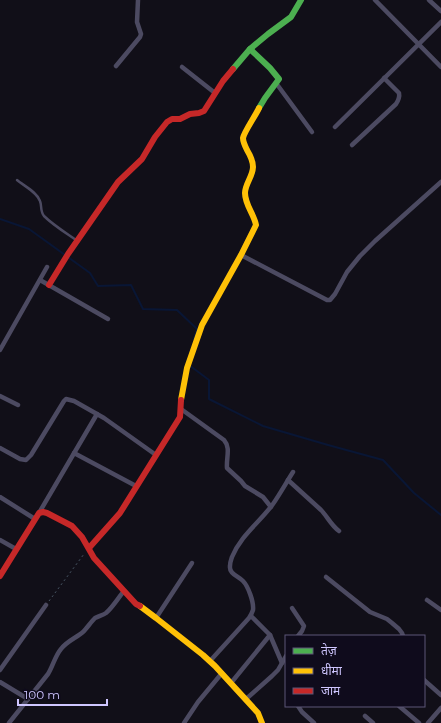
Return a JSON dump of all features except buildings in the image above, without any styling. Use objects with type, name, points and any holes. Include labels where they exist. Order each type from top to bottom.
[{"type":"street","points":[[116,66],[141,34],[137,22],[138,0]]},
{"type":"street","points":[[49,285],[68,254],[120,179],[142,159],[154,137],[167,122],[172,119],[180,119],[190,114],[202,113],[207,108],[223,81],[250,49],[291,17],[301,0]]},
{"type":"street","points":[[375,0],[441,67]]},
{"type":"street","points":[[429,0],[441,11]]},
{"type":"street","points":[[335,127],[441,22]]},
{"type":"street","points":[[89,548],[120,513],[180,417],[181,396],[188,365],[202,325],[256,225],[256,221],[248,208],[245,194],[245,190],[252,175],[253,167],[252,160],[243,141],[243,137],[279,79],[278,76],[250,49]]},
{"type":"street","points":[[182,67],[215,93]]},
{"type":"street","points":[[352,145],[393,107],[400,96],[384,78]]},
{"type":"street","points":[[276,83],[312,132]]},
{"type":"street","points":[[241,255],[327,300],[330,300],[347,272],[360,256],[441,182]]},
{"type":"street","points":[[0,350],[47,267]]},
{"type":"street","points":[[40,280],[108,319]]},
{"type":"street","points":[[0,396],[18,405]]},
{"type":"street","points":[[0,448],[26,460],[66,399],[74,401],[104,418],[156,455]]},
{"type":"street","points":[[181,409],[227,443],[227,468],[245,486],[264,497],[271,507]]},
{"type":"street","points":[[0,576],[97,414]]},
{"type":"street","points":[[74,453],[136,486]]},
{"type":"street","points":[[210,661],[251,616],[253,610],[246,586],[242,580],[232,572],[229,566],[235,550],[251,529],[271,507],[293,472]]},
{"type":"street","points":[[288,480],[325,514],[338,531]]},
{"type":"street","points":[[0,497],[35,519]]},
{"type":"street","points":[[39,513],[47,512],[72,526],[82,537],[94,558],[136,604],[210,661],[258,713],[261,722]]},
{"type":"street","points":[[0,540],[16,549]]},
{"type":"street","points":[[156,618],[192,563]]},
{"type":"street","points":[[326,577],[370,612],[387,619],[399,629],[403,635]]},
{"type":"street","points":[[9,723],[53,667],[57,656],[64,645],[81,634],[96,618],[105,614],[124,591]]},
{"type":"street","points":[[427,600],[441,610]]},
{"type":"street","points":[[0,670],[46,605]]},
{"type":"street","points":[[292,608],[304,626],[299,635]]},
{"type":"street","points":[[251,616],[270,635],[282,664]]},
{"type":"street","points":[[231,683],[270,635]]},
{"type":"street","points":[[246,699],[278,670],[285,658]]},
{"type":"street","points":[[184,723],[198,702],[222,673]]},
{"type":"street","points":[[425,681],[441,695]]},
{"type":"street","points":[[0,682],[28,699]]},
{"type":"street","points":[[299,707],[314,723]]},
{"type":"street","points":[[400,707],[419,723]]},
{"type":"street","points":[[428,723],[441,708]]},
{"type":"street","points":[[365,716],[373,723]]},
{"type":"lane","points":[[17,180],[37,196],[41,202],[44,216],[77,241]]},
{"type":"path","points":[[46,605],[89,548]]},
{"type":"waterway","points":[[0,219],[29,229],[90,273],[98,286],[131,285],[143,309],[177,310],[197,329],[194,339]]},
{"type":"waterway","points":[[189,365],[209,380],[209,399],[263,426],[383,460],[414,493],[441,515]]},
{"type":"traffic: fast","points":[[233,69],[250,49],[291,17],[301,0]]},
{"type":"traffic: fast","points":[[250,49],[279,79],[259,108]]},
{"type":"traffic: slow","points":[[181,400],[187,368],[202,325],[256,225],[245,197],[246,186],[252,174],[253,167],[252,160],[244,144],[243,138],[259,108]]},
{"type":"traffic: slow","points":[[140,606],[215,666],[258,713],[262,723]]},
{"type":"traffic: jam","points":[[49,285],[68,254],[118,182],[142,159],[155,137],[167,122],[172,119],[180,119],[190,114],[204,111],[223,81],[233,69]]},
{"type":"traffic: jam","points":[[89,548],[120,513],[180,417],[181,400]]},
{"type":"traffic: jam","points":[[0,576],[39,513],[43,512],[72,526],[82,537],[94,558],[136,604],[140,606]]}]
